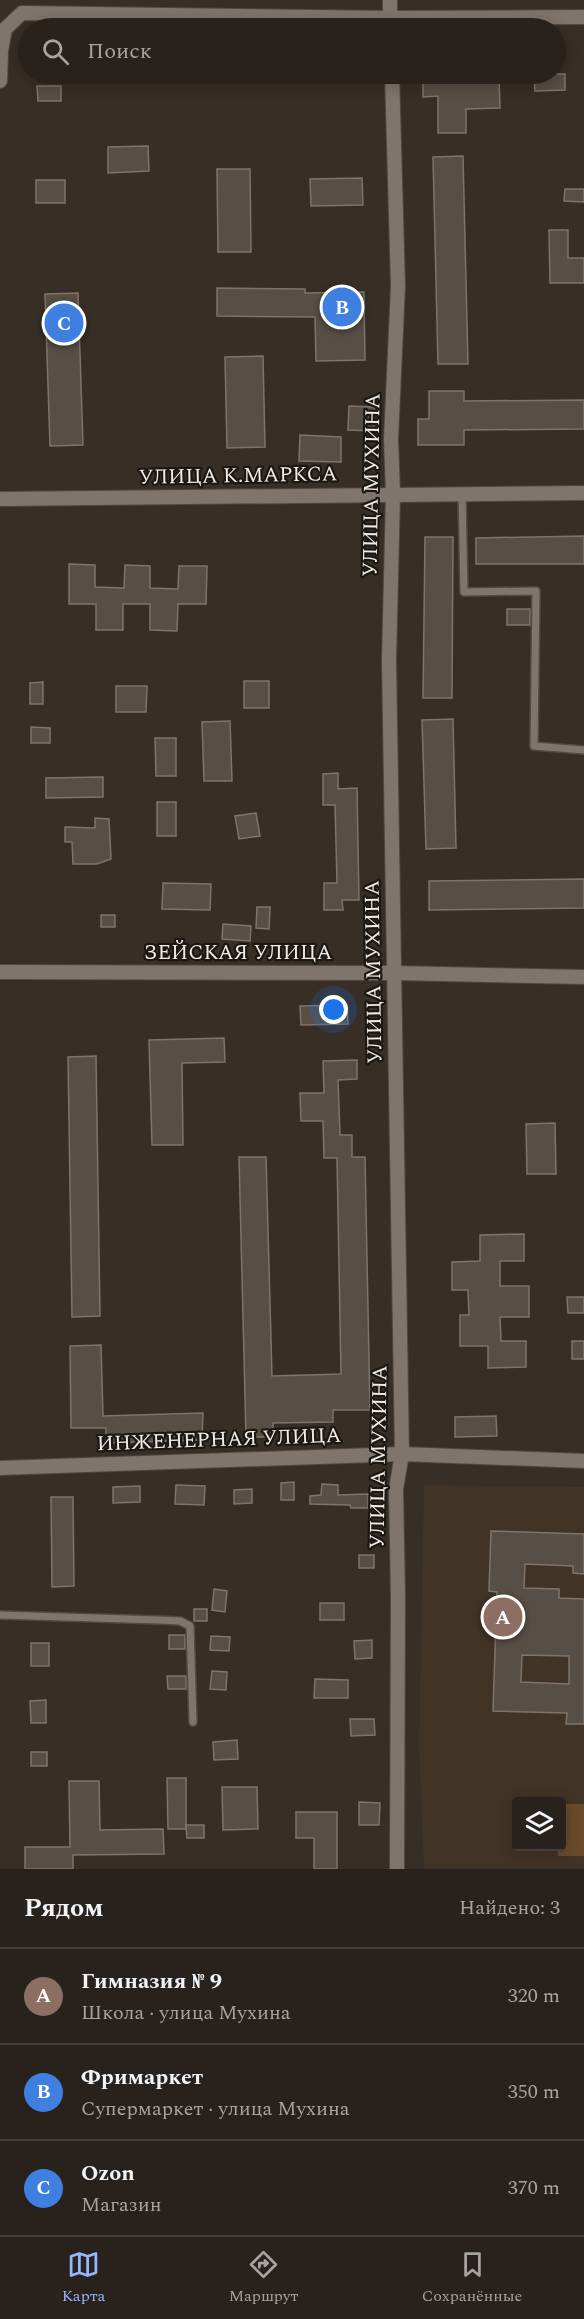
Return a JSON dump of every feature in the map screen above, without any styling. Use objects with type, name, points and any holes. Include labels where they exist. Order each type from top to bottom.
[{"type":"street","points":[[390,0],[390,18]]},
{"type":"street","points":[[0,81],[1,51],[5,29],[19,9],[258,18]]},
{"type":"street","points":[[552,18],[584,17]]},
{"type":"street","name":"УЛИЦА МУХИНА","points":[[392,84],[398,286],[391,439],[393,494],[389,661],[402,1454],[396,1489],[397,1869]]},
{"type":"street","name":"УЛИЦА К.МАРКСА","points":[[0,499],[584,492]]},
{"type":"street","name":"ЗЕЙСКАЯ УЛИЦА","points":[[0,972],[394,973],[584,977]]},
{"type":"street","name":"ИНЖЕНЕРНАЯ УЛИЦА","points":[[0,1468],[402,1454],[584,1461]]},
{"type":"lane","points":[[462,494],[464,592],[536,591],[534,746],[584,750]]},
{"type":"lane","points":[[0,1615],[180,1621],[190,1626],[193,1722]]},
{"type":"shaded area","points":[[424,1485],[584,1487],[584,1869],[424,1869],[419,1746]]},
{"type":"shaded area","points":[[566,1804],[584,1804],[584,1856],[558,1856],[558,1851],[566,1851]]},
{"type":"building","points":[[423,84],[499,84],[500,108],[466,109],[466,133],[438,133],[438,96],[423,97]]},
{"type":"building","points":[[535,84],[565,84],[565,90],[535,91]]},
{"type":"building","points":[[37,86],[61,86],[61,101],[38,101]]},
{"type":"building","points":[[148,146],[149,171],[108,173],[108,147]]},
{"type":"building","points":[[463,156],[468,364],[438,364],[433,157]]},
{"type":"building","points":[[217,169],[250,169],[251,252],[218,252]]},
{"type":"building","points":[[362,178],[363,205],[311,206],[310,179]]},
{"type":"building","points":[[36,180],[65,180],[65,203],[36,203]]},
{"type":"building","points":[[565,189],[584,189],[584,202],[564,201]]},
{"type":"building","points":[[549,230],[568,230],[568,258],[584,258],[584,283],[550,283]]},
{"type":"building","points":[[217,288],[305,289],[305,293],[364,292],[365,360],[316,361],[315,317],[217,316]]},
{"type":"building","points":[[78,293],[83,445],[50,446],[45,294]]},
{"type":"building","points":[[263,356],[265,447],[227,448],[225,357]]},
{"type":"building","points":[[429,391],[464,391],[464,401],[584,400],[584,429],[464,430],[464,445],[418,445],[418,419],[429,419]]},
{"type":"building","points":[[349,406],[374,407],[374,431],[348,430]]},
{"type":"building","points":[[300,435],[341,437],[341,462],[299,461]]},
{"type":"building","points":[[584,536],[584,564],[476,564],[476,538]]},
{"type":"building","points":[[425,537],[453,537],[452,698],[423,698]]},
{"type":"building","points":[[69,564],[95,565],[95,587],[124,588],[125,565],[150,566],[150,588],[178,589],[179,566],[207,566],[206,604],[178,604],[177,631],[150,630],[150,604],[123,604],[123,630],[96,630],[96,604],[69,604]]},
{"type":"building","points":[[507,609],[530,609],[530,625],[507,625]]},
{"type":"building","points":[[244,681],[269,681],[269,708],[244,708]]},
{"type":"building","points":[[43,682],[43,704],[30,704],[30,683]]},
{"type":"building","points":[[116,686],[147,686],[146,712],[116,712]]},
{"type":"building","points":[[453,719],[456,848],[426,849],[422,720]]},
{"type":"building","points":[[230,721],[232,781],[204,781],[202,722]]},
{"type":"building","points":[[31,727],[50,728],[50,743],[31,743]]},
{"type":"building","points":[[155,738],[176,738],[176,776],[156,776]]},
{"type":"building","points":[[338,773],[338,789],[357,788],[359,900],[342,900],[343,910],[324,910],[324,883],[337,883],[335,805],[323,805],[323,774]]},
{"type":"building","points":[[103,777],[103,797],[46,798],[46,778]]},
{"type":"building","points":[[157,802],[176,802],[176,836],[157,836]]},
{"type":"building","points":[[256,813],[260,836],[239,839],[235,816]]},
{"type":"building","points":[[95,818],[109,819],[111,859],[97,864],[73,864],[72,842],[65,842],[65,827],[95,828]]},
{"type":"building","points":[[584,879],[584,908],[429,910],[429,881]]},
{"type":"building","points":[[163,883],[211,884],[210,910],[162,909]]},
{"type":"building","points":[[257,907],[270,907],[269,929],[256,928]]},
{"type":"building","points":[[101,915],[115,915],[115,927],[101,927]]},
{"type":"building","points":[[223,924],[251,926],[250,941],[222,939]]},
{"type":"building","points":[[347,1005],[348,1024],[301,1025],[300,1006]]},
{"type":"building","points":[[224,1038],[225,1062],[182,1063],[183,1145],[152,1145],[149,1040]]},
{"type":"building","points":[[96,1056],[100,1316],[72,1317],[68,1057]]},
{"type":"building","points":[[357,1060],[357,1079],[338,1080],[340,1135],[352,1135],[352,1157],[365,1157],[370,1410],[333,1410],[333,1422],[273,1423],[273,1437],[246,1437],[239,1157],[266,1157],[272,1376],[341,1374],[337,1158],[324,1158],[323,1121],[301,1121],[300,1093],[324,1093],[323,1061]]},
{"type":"building","points":[[555,1123],[556,1174],[527,1174],[526,1124]]},
{"type":"building","points":[[524,1234],[524,1261],[500,1261],[500,1286],[529,1286],[529,1317],[500,1317],[501,1341],[526,1341],[526,1367],[488,1368],[488,1346],[460,1346],[460,1315],[469,1315],[468,1290],[452,1290],[452,1262],[480,1261],[480,1235]]},
{"type":"building","points":[[567,1297],[584,1297],[584,1313],[568,1313]]},
{"type":"building","points":[[572,1341],[584,1341],[584,1359],[572,1359]]},
{"type":"building","points":[[101,1345],[103,1416],[203,1413],[202,1440],[106,1443],[106,1428],[71,1428],[70,1346]]},
{"type":"building","points":[[496,1416],[497,1436],[455,1437],[455,1417]]},
{"type":"building","points":[[294,1482],[294,1500],[281,1500],[281,1483]]},
{"type":"building","points":[[322,1484],[338,1485],[338,1495],[368,1494],[368,1508],[310,1504],[310,1496],[321,1495]]},
{"type":"building","points":[[176,1485],[205,1486],[204,1505],[175,1504]]},
{"type":"building","points":[[140,1486],[140,1502],[113,1503],[113,1487]]},
{"type":"building","points":[[252,1489],[252,1503],[234,1504],[234,1490]]},
{"type":"building","points":[[51,1497],[73,1497],[74,1586],[52,1587]]},
{"type":"building","points":[[491,1531],[584,1534],[584,1574],[573,1573],[573,1566],[525,1564],[524,1588],[559,1589],[559,1598],[584,1599],[584,1724],[566,1724],[567,1713],[493,1711],[497,1592],[489,1591]],"holes":[[[522,1655],[569,1656],[569,1684],[521,1682]]]},
{"type":"building","points":[[359,1555],[374,1555],[374,1568],[359,1568]]},
{"type":"building","points":[[214,1589],[227,1591],[225,1612],[212,1610]]},
{"type":"building","points":[[320,1603],[344,1603],[344,1620],[320,1620]]},
{"type":"building","points":[[194,1609],[207,1609],[207,1621],[194,1621]]},
{"type":"building","points":[[169,1635],[185,1635],[185,1649],[169,1649]]},
{"type":"building","points":[[211,1636],[230,1637],[229,1651],[210,1650]]},
{"type":"building","points":[[372,1640],[372,1658],[355,1659],[354,1641]]},
{"type":"building","points":[[31,1643],[49,1643],[49,1666],[31,1666]]},
{"type":"building","points":[[212,1671],[227,1672],[226,1690],[210,1689]]},
{"type":"building","points":[[167,1676],[186,1676],[186,1689],[168,1689]]},
{"type":"building","points":[[315,1679],[348,1680],[348,1698],[314,1698]]},
{"type":"building","points":[[46,1700],[46,1723],[31,1723],[30,1701]]},
{"type":"building","points":[[350,1719],[374,1719],[375,1735],[351,1736]]},
{"type":"building","points":[[237,1740],[238,1759],[214,1760],[213,1742]]},
{"type":"building","points":[[31,1752],[47,1752],[47,1766],[31,1766]]},
{"type":"building","points":[[167,1778],[186,1778],[186,1829],[168,1829]]},
{"type":"building","points":[[69,1781],[99,1781],[100,1830],[163,1829],[164,1854],[73,1855],[73,1869],[25,1869],[25,1847],[70,1847]]},
{"type":"building","points":[[222,1787],[257,1787],[258,1829],[223,1830]]},
{"type":"building","points":[[359,1802],[380,1803],[379,1825],[359,1825]]},
{"type":"building","points":[[296,1812],[337,1812],[337,1869],[314,1869],[314,1838],[296,1838]]},
{"type":"building","points":[[186,1825],[204,1825],[204,1838],[187,1838]]},
{"type":"place","name":"Фримаркет","points":[[342,307]]},
{"type":"place","name":"Ozon","points":[[64,323]]},
{"type":"place","name":"Гимназия № 9","points":[[503,1617]]}]
